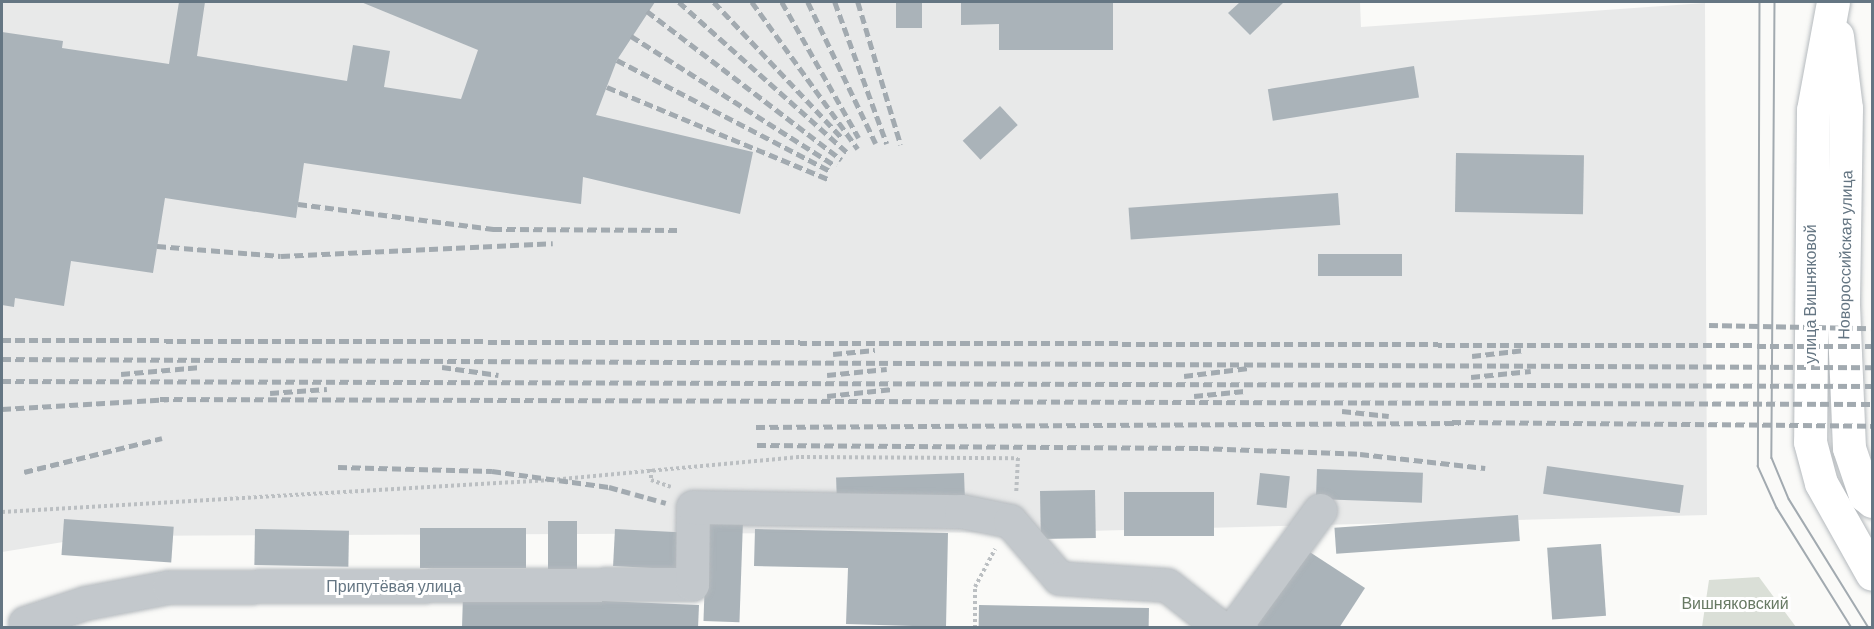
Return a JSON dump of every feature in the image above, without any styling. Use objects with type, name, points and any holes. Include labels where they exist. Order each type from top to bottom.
[{"type":"main road","name":"Новороссийская улица","points":[[1833,2],[1846,108],[1843,305],[1849,448],[1865,495],[1872,501]]},
{"type":"main road","name":"улица Вишняковой","points":[[1833,2],[1813,110],[1810,442],[1821,483],[1872,574]]},
{"type":"street","name":"Припутёвая улица","points":[[25,623],[85,603],[169,588],[692,584],[693,507],[961,512],[1010,521]]},
{"type":"street","points":[[1234,627],[1320,510]]},
{"type":"street","points":[[1010,521],[1059,578],[1167,585],[1221,627]]},
{"type":"path","points":[[2,512],[551,480],[801,458],[1018,458],[1010,521],[975,587],[975,627]]},
{"type":"shaded area","points":[[2,2],[1360,2],[1361,27],[1705,3],[1707,515],[1048,532],[100,536],[2,552]]},
{"type":"green space","name":"Вишняковский","points":[[1759,577],[1796,627],[1702,627],[1709,580]]},
{"type":"building","points":[[179,2],[205,2],[197,56],[347,81],[353,45],[390,51],[384,87],[461,99],[478,50],[361,2],[655,2],[617,60],[596,115],[753,152],[740,214],[583,177],[581,204],[304,163],[296,218],[165,198],[153,273],[71,261],[64,306],[15,298],[14,307],[2,305],[2,32],[63,41],[62,48],[169,64]]},
{"type":"building","points":[[896,2],[922,2],[922,28],[896,28]]},
{"type":"building","points":[[961,2],[1113,2],[1113,50],[999,50],[999,24],[961,25]]},
{"type":"building","points":[[1240,2],[1284,2],[1250,35],[1228,13]]},
{"type":"building","points":[[1414,66],[1419,98],[1273,121],[1268,89]]},
{"type":"building","points":[[1000,106],[1018,125],[980,160],[963,141]]},
{"type":"building","points":[[1456,153],[1584,155],[1583,214],[1455,212]]},
{"type":"building","points":[[1338,193],[1340,225],[1131,240],[1129,208]]},
{"type":"building","points":[[1318,254],[1402,254],[1402,276],[1318,276]]},
{"type":"building","points":[[1547,466],[1684,485],[1680,513],[1543,494]]},
{"type":"building","points":[[1317,469],[1423,473],[1422,503],[1316,499]]},
{"type":"building","points":[[964,473],[965,500],[837,504],[836,477]]},
{"type":"building","points":[[1260,473],[1290,476],[1286,508],[1257,505]]},
{"type":"building","points":[[1095,490],[1096,538],[1041,539],[1040,491]]},
{"type":"building","points":[[1124,492],[1214,492],[1214,536],[1124,536]]},
{"type":"building","points":[[1518,515],[1520,541],[1336,554],[1334,528]]},
{"type":"building","points":[[64,519],[174,527],[171,563],[61,555]]},
{"type":"building","points":[[707,520],[743,521],[739,622],[703,621]]},
{"type":"building","points":[[548,521],[577,521],[577,573],[548,573]]},
{"type":"building","points":[[420,528],[526,528],[526,568],[420,568]]},
{"type":"building","points":[[255,529],[349,531],[348,567],[254,565]]},
{"type":"building","points":[[615,529],[679,532],[677,569],[613,566]]},
{"type":"building","points":[[755,529],[948,533],[946,627],[846,624],[848,568],[754,566]]},
{"type":"building","points":[[1601,544],[1606,616],[1552,620],[1547,548]]},
{"type":"building","points":[[1302,547],[1365,588],[1339,628],[1261,628],[1253,622]]},
{"type":"building","points":[[463,595],[699,605],[698,628],[462,628]]},
{"type":"building","points":[[979,605],[1149,608],[1149,628],[979,628]]},
{"type":"tram line","points":[[1760,2],[1758,466],[1777,508],[1852,628]]},
{"type":"tram line","points":[[1775,2],[1772,458],[1789,499],[1869,628]]},
{"type":"railway","points":[[679,2],[849,154]]},
{"type":"railway","points":[[714,2],[842,138]]},
{"type":"railway","points":[[752,2],[858,149]]},
{"type":"railway","points":[[782,2],[859,138]]},
{"type":"railway","points":[[808,2],[876,144]]},
{"type":"railway","points":[[835,2],[887,144]]},
{"type":"railway","points":[[858,2],[901,145]]},
{"type":"railway","points":[[647,11],[842,160]]},
{"type":"railway","points":[[631,36],[836,166]]},
{"type":"railway","points":[[617,60],[832,172]]},
{"type":"railway","points":[[607,87],[828,179]]},
{"type":"railway","points":[[298,204],[493,229],[677,230]]},
{"type":"railway","points":[[157,246],[281,256],[553,243]]},
{"type":"railway","points":[[1709,325],[1872,328]]},
{"type":"railway","points":[[2,340],[1872,346]]},
{"type":"railway","points":[[833,354],[875,350]]},
{"type":"railway","points":[[1472,356],[1525,350]]},
{"type":"railway","points":[[2,359],[1872,367]]},
{"type":"railway","points":[[121,374],[201,367]]},
{"type":"railway","points":[[442,367],[498,375]]},
{"type":"railway","points":[[1184,376],[1249,368]]},
{"type":"railway","points":[[827,375],[887,369]]},
{"type":"railway","points":[[1471,377],[1531,371]]},
{"type":"railway","points":[[2,381],[1872,386]]},
{"type":"railway","points":[[270,393],[327,389]]},
{"type":"railway","points":[[827,396],[893,389]]},
{"type":"railway","points":[[1194,396],[1245,391]]},
{"type":"railway","points":[[160,399],[1872,404]]},
{"type":"railway","points":[[2,409],[168,399]]},
{"type":"railway","points":[[1342,411],[1389,416]]},
{"type":"railway","points":[[1452,422],[1872,426]]},
{"type":"railway","points":[[756,427],[1459,423]]},
{"type":"railway","points":[[24,472],[162,438]]},
{"type":"railway","points":[[757,445],[1200,448],[1360,454],[1485,468]]},
{"type":"railway","points":[[338,467],[492,471],[609,487],[666,503]]}]
